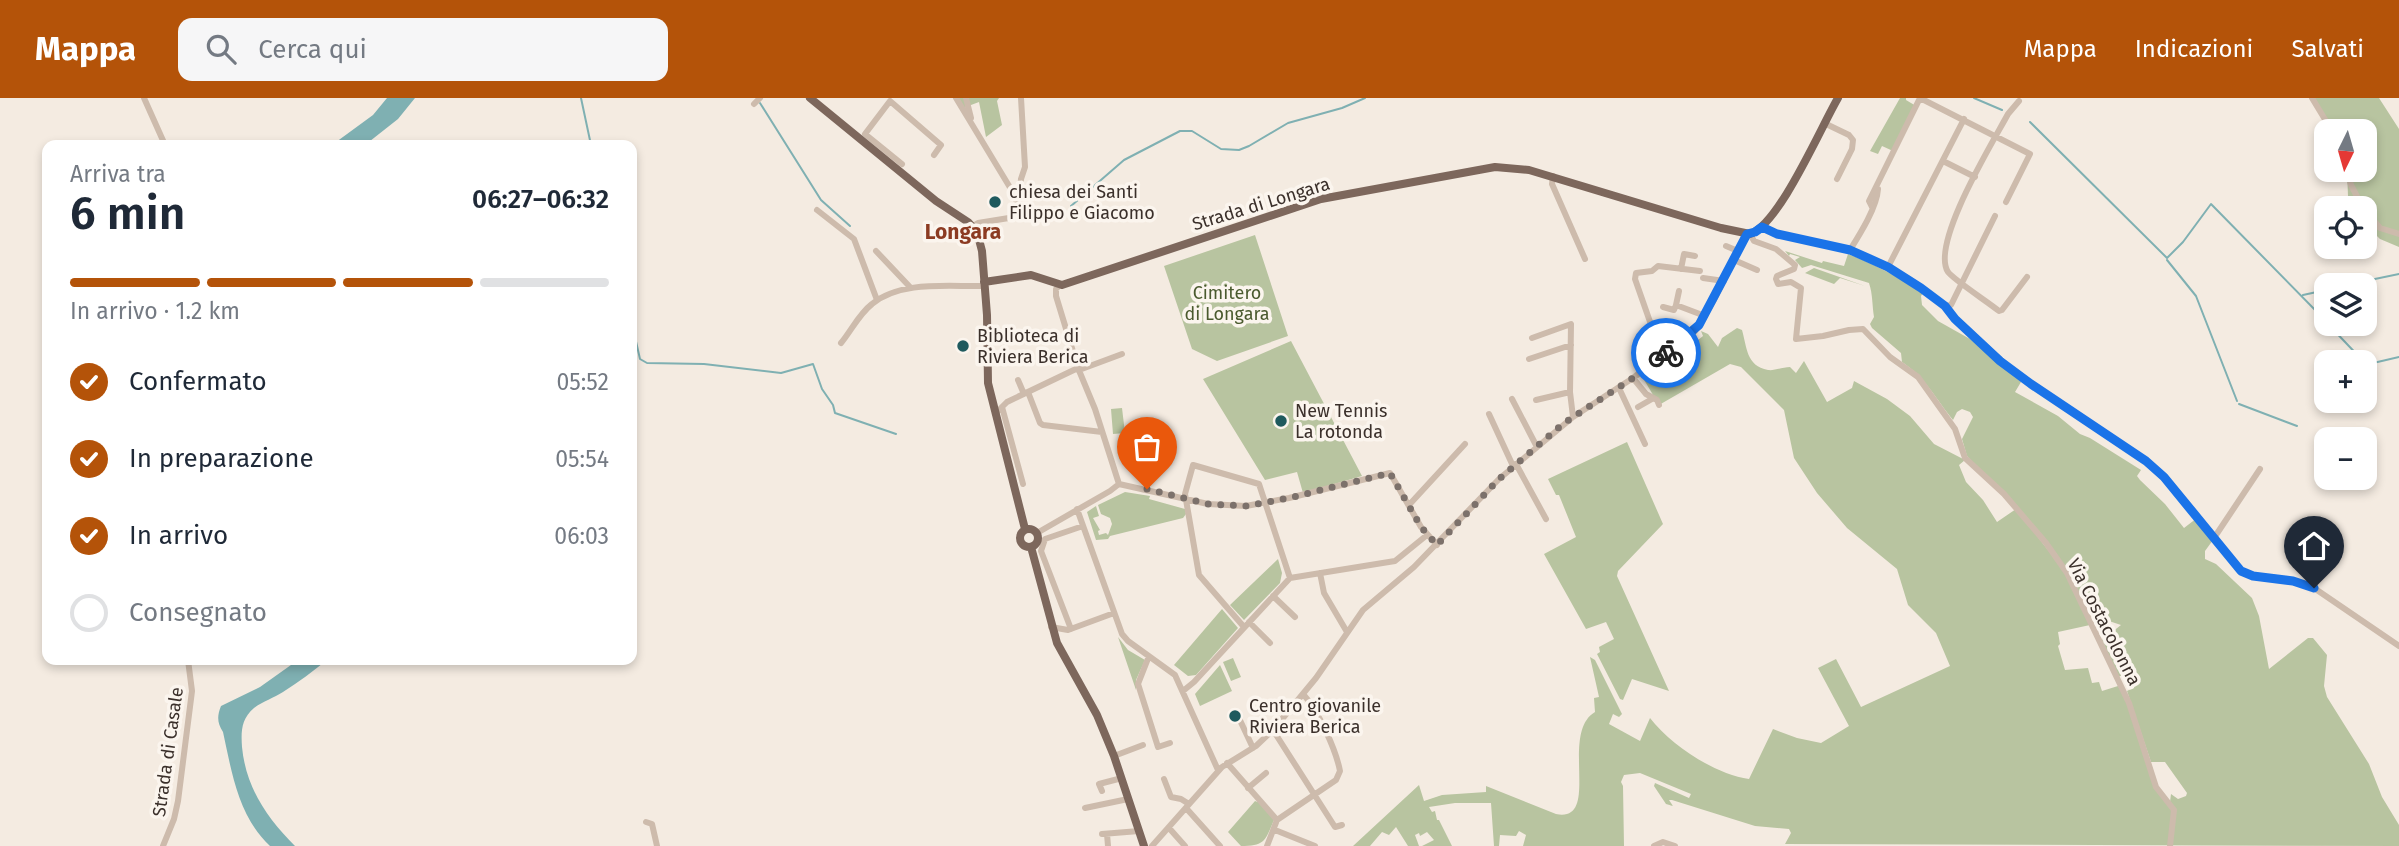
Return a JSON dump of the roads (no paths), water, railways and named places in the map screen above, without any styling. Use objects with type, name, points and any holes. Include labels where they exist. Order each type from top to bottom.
[{"type":"main road","points":[[810,98],[862,136],[936,201],[973,226],[980,239],[988,338],[988,383],[1025,529]]},
{"type":"main road","points":[[1748,234],[1762,227],[1777,211],[1838,98]]},
{"type":"main road","name":"Strada di Longara","points":[[1059,286],[1321,199],[1495,167],[1523,168],[1748,234]]},
{"type":"main road","points":[[984,284],[1031,275],[1059,286]]},
{"type":"main road","points":[[1025,529],[1032,529],[1037,533],[1037,541],[1031,547],[1022,544],[1020,539],[1025,529]]},
{"type":"main road","points":[[1031,547],[1056,643],[1097,715],[1122,778],[1144,846]]},
{"type":"street","points":[[144,98],[163,140]]},
{"type":"street","points":[[956,98],[1020,210],[1015,217],[973,226]]},
{"type":"street","points":[[966,98],[966,107],[975,130]]},
{"type":"street","points":[[1016,200],[1025,167],[1021,98]]},
{"type":"street","points":[[1850,250],[1878,195],[1878,184],[1920,98],[2031,156],[2006,202]]},
{"type":"street","points":[[2312,98],[2325,119]]},
{"type":"street","points":[[902,164],[862,136],[890,101],[941,145],[934,155]]},
{"type":"street","points":[[2020,101],[2008,114],[1954,215],[1946,247],[1947,270],[2001,312],[2026,277]]},
{"type":"street","points":[[1888,267],[1964,119]]},
{"type":"street","points":[[1824,123],[1849,135],[1853,140],[1852,149],[1837,179]]},
{"type":"street","points":[[1943,161],[1975,177]]},
{"type":"street","points":[[1553,176],[1552,184],[1585,259]]},
{"type":"street","points":[[817,210],[854,239],[877,300]]},
{"type":"street","points":[[1945,306],[1951,305],[1964,283],[1995,216]]},
{"type":"street","points":[[2377,224],[2399,234]]},
{"type":"street","points":[[1762,227],[1777,234],[1850,250],[1888,267],[1945,306],[1955,319],[2006,366],[2136,454],[2164,477],[2241,571],[2253,576],[2293,581],[2314,588],[2399,646]]},
{"type":"street","points":[[1152,846],[1218,771],[1253,748],[1273,730],[1303,694],[1363,610],[1437,545],[1515,465],[1573,416],[1619,388],[1695,331],[1748,234]]},
{"type":"street","name":"Via Costacolonna","points":[[1748,234],[1754,240],[1783,253],[1795,265],[1794,269],[1777,276],[1776,281],[1780,284],[1791,282],[1801,286],[1796,339],[1860,328],[1867,331],[1890,358],[1918,377],[1958,434],[1965,458],[2004,494],[2046,543],[2067,573],[2129,703],[2153,781],[2174,810],[2170,846]]},
{"type":"street","points":[[1726,246],[1738,251]]},
{"type":"street","points":[[876,251],[910,287]]},
{"type":"street","points":[[1681,269],[1684,254],[1695,256]]},
{"type":"street","points":[[1734,260],[1757,270]]},
{"type":"street","points":[[1662,356],[1636,273],[1652,271],[1658,266],[1681,269],[1724,281]]},
{"type":"street","points":[[841,343],[865,310],[877,300],[910,287],[984,284]]},
{"type":"street","points":[[1059,286],[1056,296],[1118,484]]},
{"type":"street","points":[[1663,307],[1674,310],[1679,291]]},
{"type":"street","points":[[1676,305],[1705,316]]},
{"type":"street","points":[[1532,338],[1571,324],[1570,392],[1573,416]]},
{"type":"street","points":[[1003,340],[1004,331]]},
{"type":"street","points":[[988,338],[1024,341],[1024,334]]},
{"type":"street","points":[[1529,359],[1571,345]]},
{"type":"street","points":[[995,414],[1004,405],[1026,393],[1079,369],[1122,354]]},
{"type":"street","points":[[1633,378],[1651,399],[1660,405]]},
{"type":"street","points":[[1018,380],[1043,425],[1102,432]]},
{"type":"street","points":[[1619,388],[1645,444]]},
{"type":"street","points":[[1535,400],[1570,392]]},
{"type":"street","points":[[991,399],[1004,405],[1023,484]]},
{"type":"street","points":[[1513,399],[1537,447]]},
{"type":"street","points":[[1638,407],[1651,399]]},
{"type":"street","points":[[1489,414],[1546,519]]},
{"type":"street","points":[[1409,505],[1465,444]]},
{"type":"street","points":[[1270,643],[1247,625],[1199,575],[1185,494],[1192,465],[1256,482],[1260,486],[1290,578]]},
{"type":"street","points":[[2214,538],[2260,469]]},
{"type":"street","points":[[1037,533],[1118,484],[1186,499],[1246,506],[1387,472],[1394,477],[1427,535],[1437,545]]},
{"type":"street","points":[[1077,509],[1122,634],[1175,675],[1218,771]]},
{"type":"street","points":[[1070,629],[1041,551],[1045,539],[1083,526]]},
{"type":"street","points":[[1183,691],[1290,578],[1395,561],[1427,535]]},
{"type":"street","points":[[1395,561],[1405,575]]},
{"type":"street","points":[[1320,573],[1324,593],[1347,632]]},
{"type":"street","points":[[1273,596],[1295,617]]},
{"type":"street","points":[[1056,643],[1070,629],[1114,613]]},
{"type":"street","points":[[1051,627],[1070,629]]},
{"type":"street","points":[[1149,656],[1139,678],[1139,690],[1158,747],[1170,743]]},
{"type":"street","name":"Strada di Casale","points":[[163,846],[170,832],[178,801],[192,691],[189,665]]},
{"type":"street","points":[[1267,846],[1277,820],[1336,780],[1340,768],[1312,705],[1303,694]]},
{"type":"street","points":[[1238,716],[1253,748]]},
{"type":"street","points":[[1273,730],[1335,827],[1342,825]]},
{"type":"street","points":[[1114,756],[1143,745]]},
{"type":"street","points":[[1227,763],[1277,820]]},
{"type":"street","points":[[1248,788],[1266,773]]},
{"type":"street","points":[[1102,791],[1099,784],[1122,778]]},
{"type":"street","points":[[1164,779],[1171,797],[1181,799],[1220,846]]},
{"type":"street","points":[[1084,808],[1128,799]]},
{"type":"street","points":[[646,822],[652,824],[657,846]]},
{"type":"street","points":[[1169,828],[1185,846]]},
{"type":"street","points":[[1275,830],[1315,846]]},
{"type":"street","points":[[1108,846],[1105,834],[1139,831]]},
{"type":"street","points":[[1654,846],[1663,842],[1675,846]]},
{"type":"water","points":[[387,98],[415,98],[398,119],[371,140],[339,140],[373,115]]},
{"type":"water","points":[[291,665],[320,665],[280,694],[254,708],[246,717],[242,731],[244,762],[253,789],[275,824],[295,846],[270,846],[250,821],[233,778],[219,722],[221,706],[260,687]]},
{"type":"waterway","points":[[581,98],[590,140]]},
{"type":"waterway","points":[[1071,206],[1124,160],[1180,131],[1192,131],[1221,149],[1239,150],[1288,123],[1342,108],[1365,98]]},
{"type":"waterway","points":[[1974,98],[2002,110]]},
{"type":"waterway","points":[[760,103],[821,200],[850,226]]},
{"type":"waterway","points":[[2030,122],[2167,258],[2183,242],[2211,204],[2314,309]]},
{"type":"waterway","points":[[2167,260],[2196,296],[2237,401]]},
{"type":"waterway","points":[[2377,279],[2399,274]]},
{"type":"waterway","points":[[2303,295],[2314,293]]},
{"type":"waterway","points":[[2339,336],[2353,350]]},
{"type":"waterway","points":[[637,346],[640,359],[647,363],[704,364],[781,373],[813,364],[835,413],[896,434]]},
{"type":"waterway","points":[[2377,362],[2399,357]]},
{"type":"waterway","points":[[2239,404],[2297,426]]},
{"type":"place","name":"chiesa dei Santi Filippo e Giacomo","points":[[995,202]]},
{"type":"place","name":"Biblioteca di Riviera Berica","points":[[963,346]]},
{"type":"place","name":"New Tennis La rotonda","points":[[1281,421]]},
{"type":"place","name":"Centro giovanile Riviera Berica","points":[[1235,716]]},
{"type":"district","name":"Longara","points":[[963,232]]},
{"type":"park label","name":"Cimitero di Longara","points":[[1227,304]]}]
